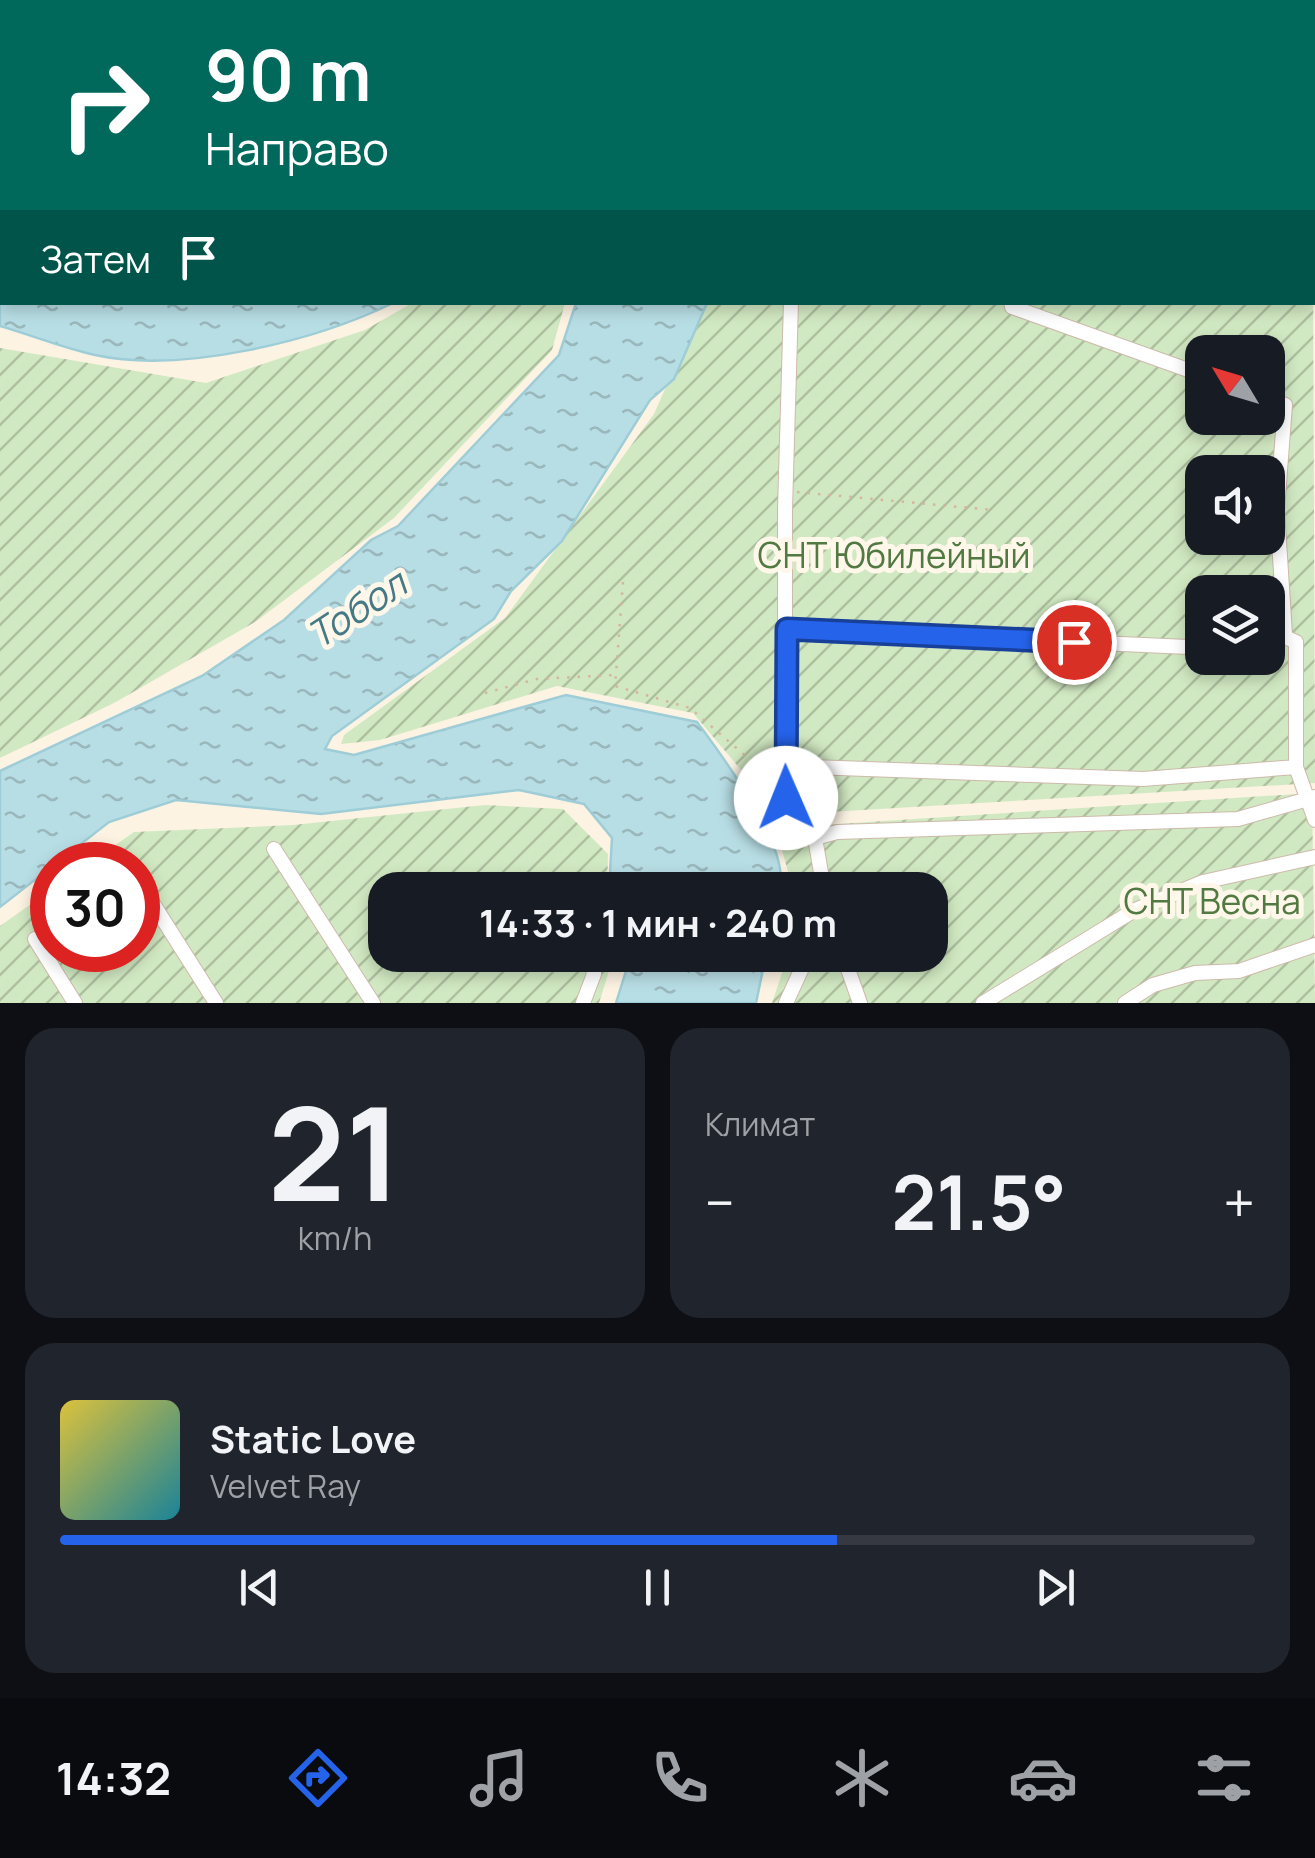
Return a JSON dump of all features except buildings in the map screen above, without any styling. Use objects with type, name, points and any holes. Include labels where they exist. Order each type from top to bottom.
[{"type":"street","points":[[791,305],[784,767],[786,798],[815,838],[821,872]]},
{"type":"street","points":[[1012,305],[1185,369]]},
{"type":"street","points":[[1282,575],[1278,510],[1283,435]]},
{"type":"street","points":[[787,629],[1185,647]]},
{"type":"street","points":[[1285,635],[1296,642],[1296,767],[1315,820]]},
{"type":"street","points":[[784,767],[1143,779],[1296,767]]},
{"type":"street","points":[[815,838],[837,832],[1238,819],[1310,799]]},
{"type":"street","points":[[274,849],[373,1003]]},
{"type":"street","points":[[983,1003],[1133,911],[1203,882],[1315,857]]},
{"type":"street","points":[[160,915],[216,1003]]},
{"type":"street","points":[[1126,1003],[1152,985],[1195,973],[1239,971],[1315,945]]},
{"type":"street","points":[[56,972],[75,1003]]},
{"type":"street","points":[[584,1003],[594,972]]},
{"type":"street","points":[[786,1003],[800,972]]},
{"type":"street","points":[[849,972],[860,1003]]},
{"type":"path","points":[[786,490],[993,510]]},
{"type":"path","points":[[623,582],[615,686],[690,708],[748,758],[784,767]]},
{"type":"path","points":[[485,693],[537,679],[616,675]]},
{"type":"green space","points":[[409,305],[564,305],[552,350],[394,518],[255,622],[114,703],[0,758],[0,348],[206,383],[365,330]]},
{"type":"green space","name":"СНТ Юбилейный","points":[[702,305],[1313,305],[1315,783],[779,815],[693,713],[557,686],[380,740],[341,744],[344,735],[505,618],[654,414]]},
{"type":"green space","name":"СНТ Весна","points":[[1312,793],[1315,1003],[772,1003],[782,972],[948,972],[948,872],[788,872],[776,828]]},
{"type":"green space","points":[[485,805],[563,809],[608,854],[608,872],[368,872],[368,972],[609,972],[599,1003],[0,1003],[0,926],[30,905],[30,972],[160,972],[160,842],[120,842],[134,832],[293,825]]},
{"type":"water","points":[[0,305],[388,305],[287,341],[207,357],[167,360],[95,355],[0,326]]},
{"type":"water","name":"Тобол","points":[[575,305],[706,305],[674,379],[650,400],[562,541],[511,591],[494,619],[332,736],[325,749],[354,755],[566,695],[697,722],[752,803],[775,850],[780,872],[610,872],[612,838],[584,804],[519,790],[321,814],[176,800],[109,822],[83,842],[30,842],[30,884],[0,907],[0,771],[202,676],[284,620],[371,540],[398,526],[559,355]]},
{"type":"water","points":[[626,972],[762,972],[756,1003],[616,1003]]},
{"type":"route","points":[[786,798],[787,629],[1074,642]]}]
